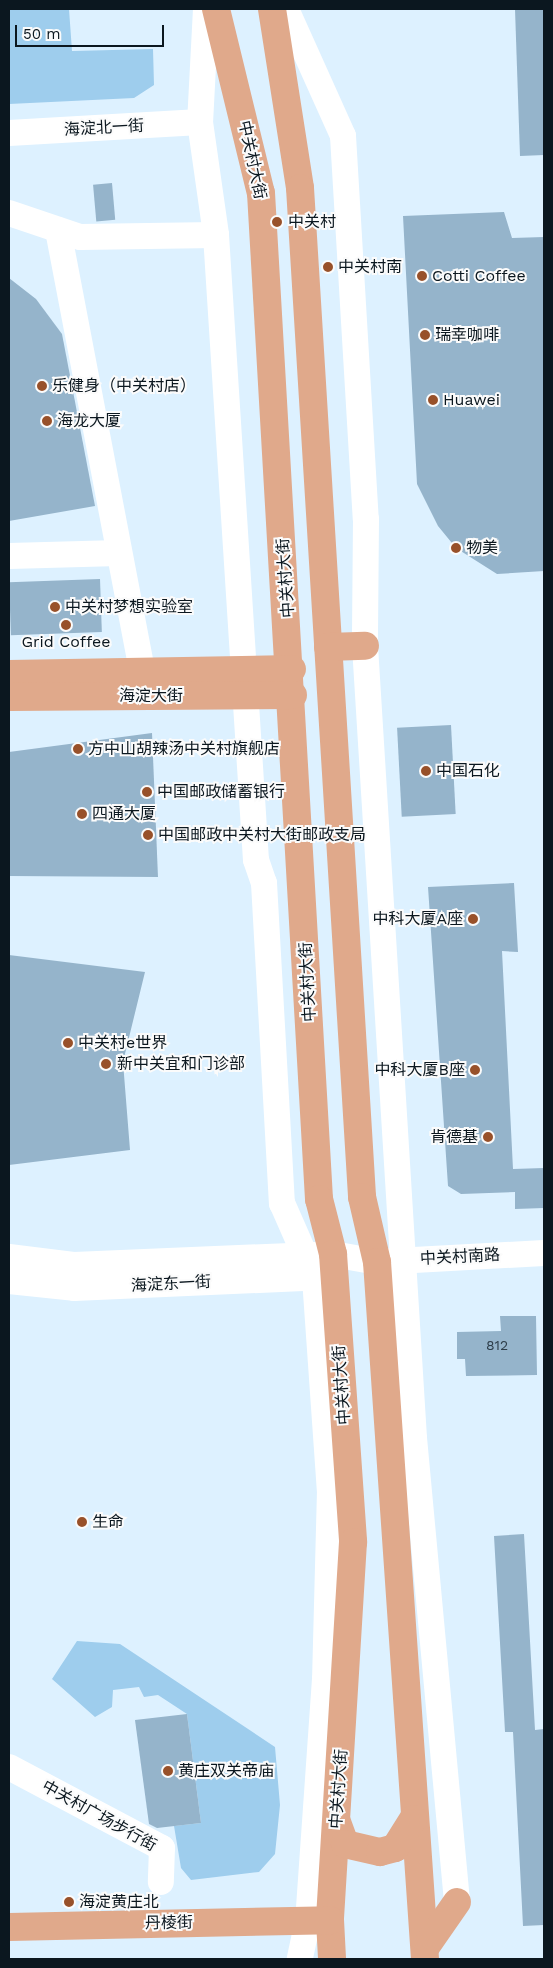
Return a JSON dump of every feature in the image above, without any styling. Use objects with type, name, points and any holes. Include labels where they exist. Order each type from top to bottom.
[{"type":"main road","name":"中关村大街","points":[[216,9],[261,193],[292,682],[322,1266],[353,1542],[337,1822],[319,1920],[332,1959]]},
{"type":"main road","points":[[272,9],[300,188],[362,1197],[377,1262],[413,1819],[425,1954]]},
{"type":"main road","points":[[328,647],[365,646]]},
{"type":"main road","name":"海淀大街","points":[[9,674],[142,672],[245,683]]},
{"type":"main road","name":"海淀大街","points":[[9,697],[292,682]]},
{"type":"main road","points":[[337,1822],[345,1844],[380,1852],[395,1848],[413,1819]]},
{"type":"main road","points":[[425,1954],[457,1902]]},
{"type":"main road","name":"丹棱街","points":[[9,1927],[319,1920]]},
{"type":"street","points":[[206,9],[200,122],[216,235],[256,860],[264,883],[282,1203],[322,1266]]},
{"type":"street","points":[[286,9],[343,136],[366,519],[365,646],[414,1438],[457,1902]]},
{"type":"street","name":"海淀北一街","points":[[9,133],[200,122]]},
{"type":"street","points":[[9,214],[80,237],[216,235]]},
{"type":"street","points":[[58,230],[142,672]]},
{"type":"street","points":[[9,556],[119,553]]},
{"type":"street","name":"中关村南路","points":[[322,1266],[544,1253]]},
{"type":"street","name":"海淀东一街","points":[[9,1257],[74,1265],[322,1266]]},
{"type":"street","name":"海淀东一街","points":[[9,1281],[74,1288],[322,1266]]},
{"type":"street","name":"中关村大街","points":[[300,1959],[319,1920],[330,1547],[322,1266]]},
{"type":"street","name":"中关村广场步行街","points":[[9,1767],[162,1848],[161,1882]]},
{"type":"shaded area","points":[[9,9],[69,9],[72,51],[153,49],[154,85],[134,98],[9,104]]},
{"type":"shaded area","points":[[77,1641],[120,1644],[275,1747],[280,1805],[275,1854],[259,1872],[191,1880],[181,1868],[174,1826],[201,1823],[187,1714],[158,1695],[144,1697],[139,1687],[113,1690],[112,1707],[95,1717],[52,1679]]},
{"type":"building","points":[[515,9],[544,9],[544,155],[520,156]]},
{"type":"building","points":[[112,183],[115,220],[96,222],[93,185]]},
{"type":"building","points":[[504,212],[512,238],[544,237],[544,571],[497,574],[456,548],[438,526],[417,484],[403,216]]},
{"type":"building","name":"海龙大厦","points":[[9,278],[36,299],[62,334],[95,506],[9,521]]},
{"type":"building","name":"中关村梦想实验室","points":[[100,579],[102,632],[11,635],[9,582]]},
{"type":"building","name":"中国石化","points":[[451,725],[456,814],[402,817],[397,728]]},
{"type":"building","name":"四通大厦","points":[[152,733],[158,877],[9,876],[9,752]]},
{"type":"building","name":"中科大厦B座","points":[[514,883],[518,952],[502,951],[513,1169],[544,1168],[544,1208],[515,1209],[515,1192],[461,1194],[448,1186],[428,887]]},
{"type":"building","name":"中关村e世界","points":[[9,955],[145,972],[123,1062],[130,1150],[9,1165]]},
{"type":"building","points":[[500,1316],[536,1316],[537,1375],[466,1376],[465,1359],[457,1359],[457,1332],[501,1331]]},
{"type":"building","points":[[524,1534],[535,1730],[544,1729],[544,1925],[523,1926],[513,1732],[505,1732],[494,1536]]},
{"type":"building","name":"黄庄双关帝庙","points":[[187,1714],[201,1823],[157,1828],[149,1824],[135,1720]]},
{"type":"place","name":"中关村","points":[[277,222]]},
{"type":"place","name":"中关村南","points":[[328,267]]},
{"type":"place","name":"Cotti Coffee","points":[[422,276]]},
{"type":"place","name":"瑞幸咖啡","points":[[425,335]]},
{"type":"place","name":"乐健身（中关村店）","points":[[42,386]]},
{"type":"place","name":"Huawei","points":[[433,400]]},
{"type":"place","name":"海龙大厦","points":[[47,421]]},
{"type":"place","name":"物美","points":[[456,548]]},
{"type":"place","name":"中关村梦想实验室","points":[[55,607]]},
{"type":"place","name":"Grid Coffee","points":[[66,625]]},
{"type":"place","name":"方中山胡辣汤中关村旗舰店","points":[[78,749]]},
{"type":"place","name":"中国石化","points":[[426,771]]},
{"type":"place","name":"中国邮政储蓄银行","points":[[147,792]]},
{"type":"place","name":"四通大厦","points":[[82,814]]},
{"type":"place","name":"中国邮政中关村大街邮政支局","points":[[148,835]]},
{"type":"place","name":"中科大厦A座","points":[[473,919]]},
{"type":"place","name":"中关村e世界","points":[[68,1043]]},
{"type":"place","name":"新中关宜和门诊部","points":[[106,1064]]},
{"type":"place","name":"中科大厦B座","points":[[475,1070]]},
{"type":"place","name":"肯德基","points":[[488,1137]]},
{"type":"place","name":"生命","points":[[82,1522]]},
{"type":"place","name":"黄庄双关帝庙","points":[[168,1771]]},
{"type":"place","name":"海淀黄庄北","points":[[69,1902]]}]
